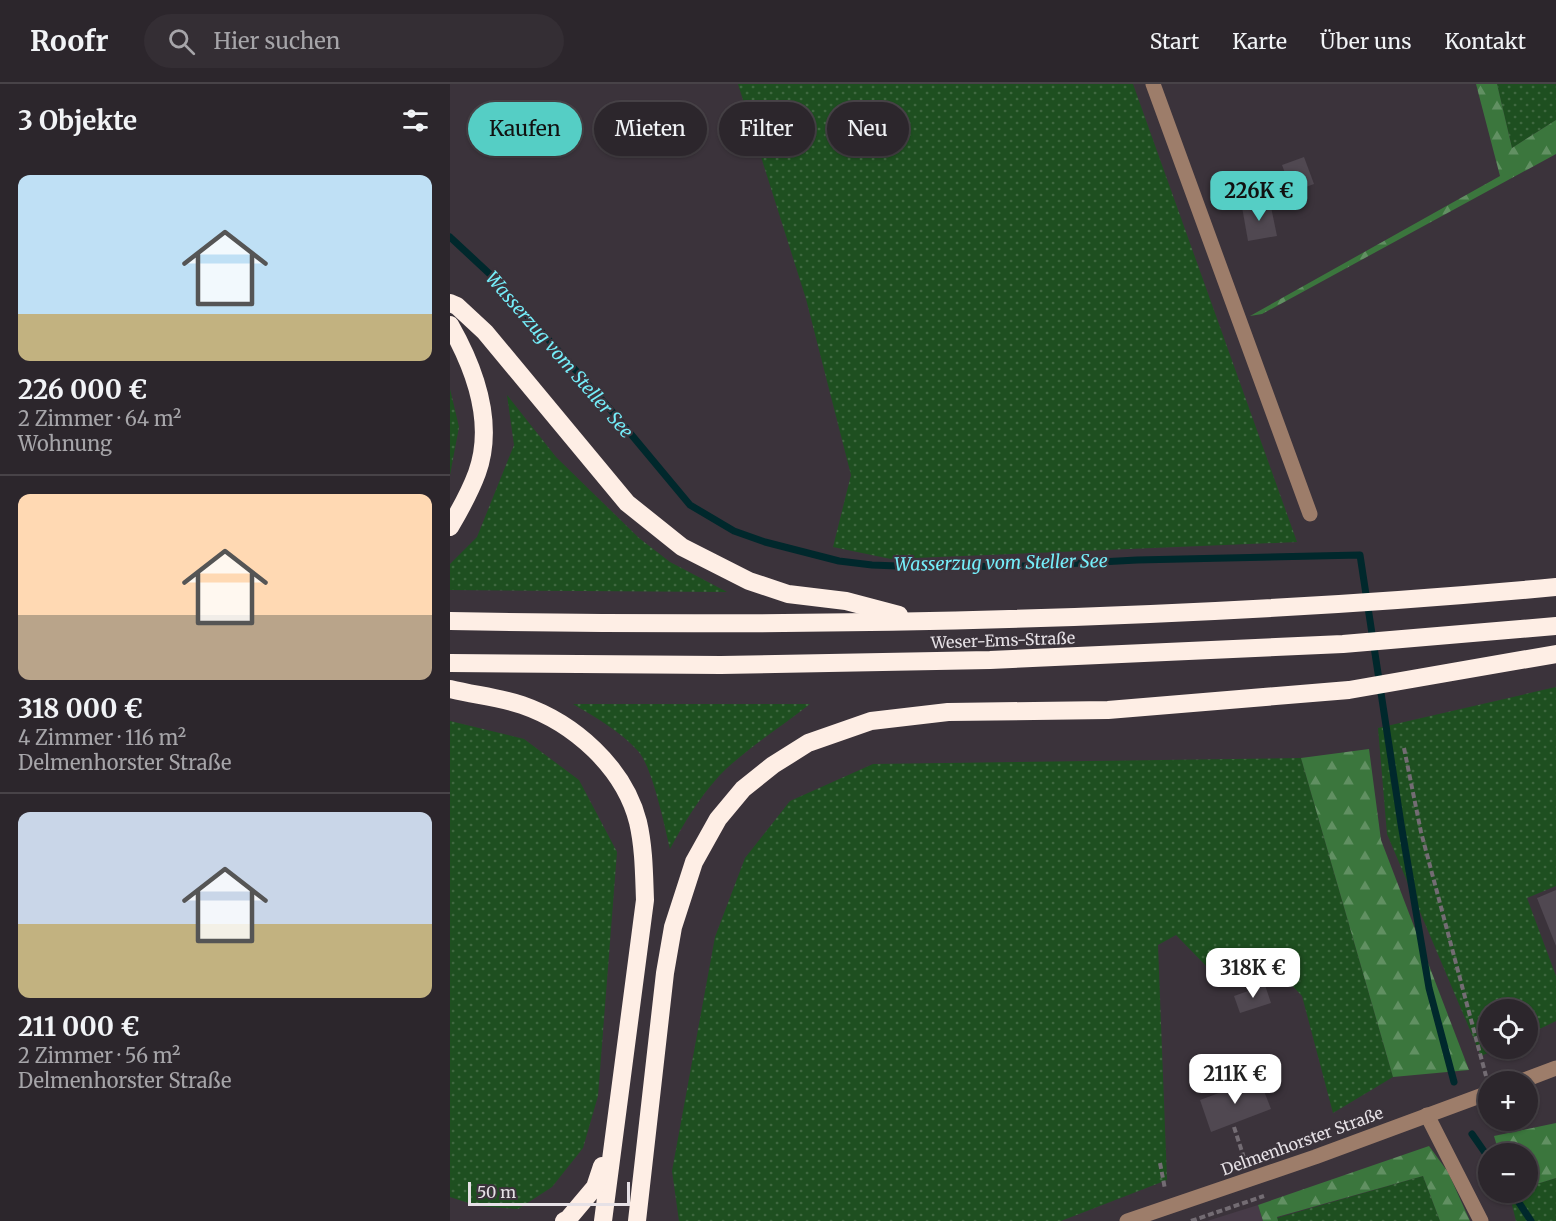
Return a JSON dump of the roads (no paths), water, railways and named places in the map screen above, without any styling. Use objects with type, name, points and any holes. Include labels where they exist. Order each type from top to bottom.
[{"type":"highway","points":[[450,303],[485,332],[627,503],[682,547],[749,581],[788,594],[846,601],[922,621]]},
{"type":"highway","points":[[450,326],[470,364],[480,398],[485,433],[478,471],[463,506],[450,527]]},
{"type":"highway","name":"Weser-Ems-Straße","points":[[450,621],[659,625],[1096,617],[1341,603],[1556,586]]},
{"type":"highway","name":"Weser-Ems-Straße","points":[[450,663],[698,665],[990,660],[1343,644],[1556,626]]},
{"type":"highway","points":[[636,1221],[665,974],[673,927],[694,862],[718,819],[743,789],[773,765],[808,743],[871,721],[948,712],[1108,710],[1349,690],[1556,654]]},
{"type":"highway","points":[[450,689],[524,706],[556,720],[583,739],[615,774],[638,822],[644,861],[645,900],[603,1221]]},
{"type":"highway","points":[[564,1221],[595,1187],[600,1168],[612,1156]]},
{"type":"street","points":[[1154,84],[1310,514]]},
{"type":"street","points":[[1538,1075],[1556,1068]]},
{"type":"street","name":"Delmenhorster Straße","points":[[1127,1221],[1251,1179],[1478,1097]]},
{"type":"street","points":[[1427,1115],[1481,1221]]},
{"type":"waterway","name":"Wasserzug vom Steller See","points":[[450,237],[493,277],[610,409],[690,505],[734,531],[765,542],[839,561],[923,567],[1026,566],[1137,560],[1360,555],[1401,824],[1429,988],[1454,1082]]},
{"type":"waterway","points":[[1472,1134],[1478,1143]]},
{"type":"waterway","points":[[1519,1203],[1531,1221]]}]
